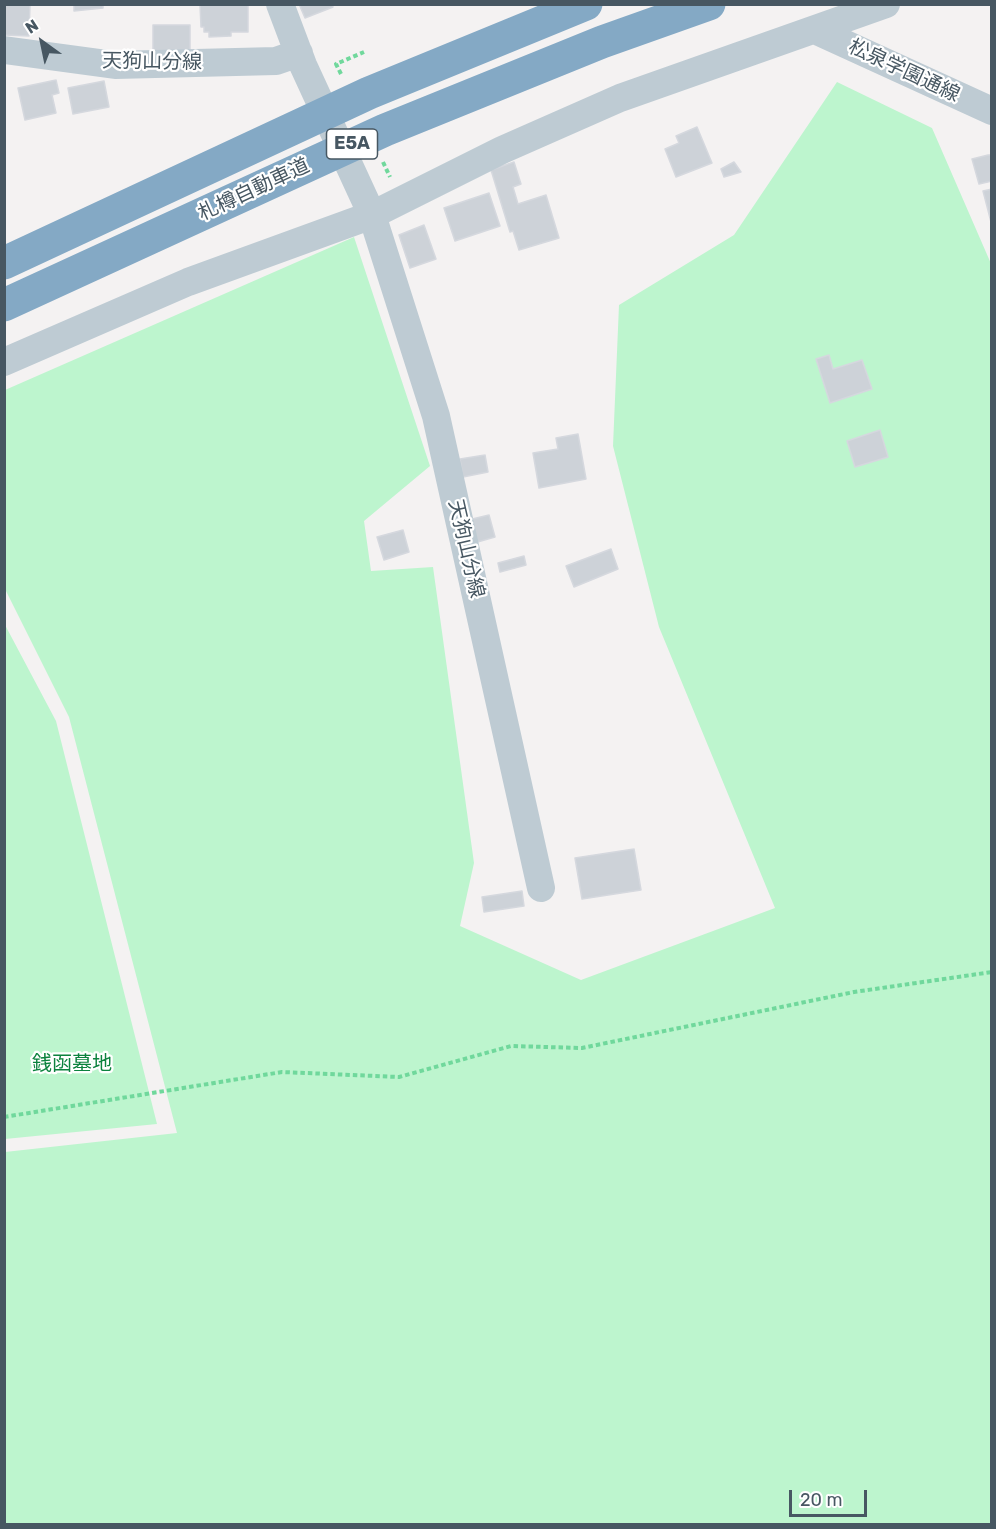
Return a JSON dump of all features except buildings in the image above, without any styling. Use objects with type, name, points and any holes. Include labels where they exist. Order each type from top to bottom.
[{"type":"highway","name":"札樽自動車道","points":[[4,263],[369,93],[586,4]]},
{"type":"highway","name":"札樽自動車道","points":[[4,304],[385,130],[602,42],[709,4]]},
{"type":"street","name":"天狗山分線","points":[[280,4],[301,59],[367,205],[436,416],[541,888]]},
{"type":"street","points":[[4,362],[620,98],[817,31],[886,4]]},
{"type":"street","name":"松泉学園通線","points":[[817,31],[992,111]]},
{"type":"street","name":"天狗山分線","points":[[4,50],[115,64],[301,59]]},
{"type":"path","points":[[336,64],[364,52]]},
{"type":"path","points":[[382,160],[391,181]]},
{"type":"path","points":[[4,1117],[282,1072],[399,1077],[512,1046],[582,1048],[854,992],[992,972]]},
{"type":"green space","points":[[837,82],[932,128],[992,266],[991,1524],[5,1524],[5,1152],[177,1133],[69,717],[5,589],[5,390],[354,237],[430,466],[364,521],[371,571],[433,567],[474,863],[460,926],[581,980],[775,908],[659,627],[613,446],[619,305],[734,235]]},
{"type":"green space","name":"銭函墓地","points":[[4,623],[56,721],[157,1124],[5,1139]]}]
